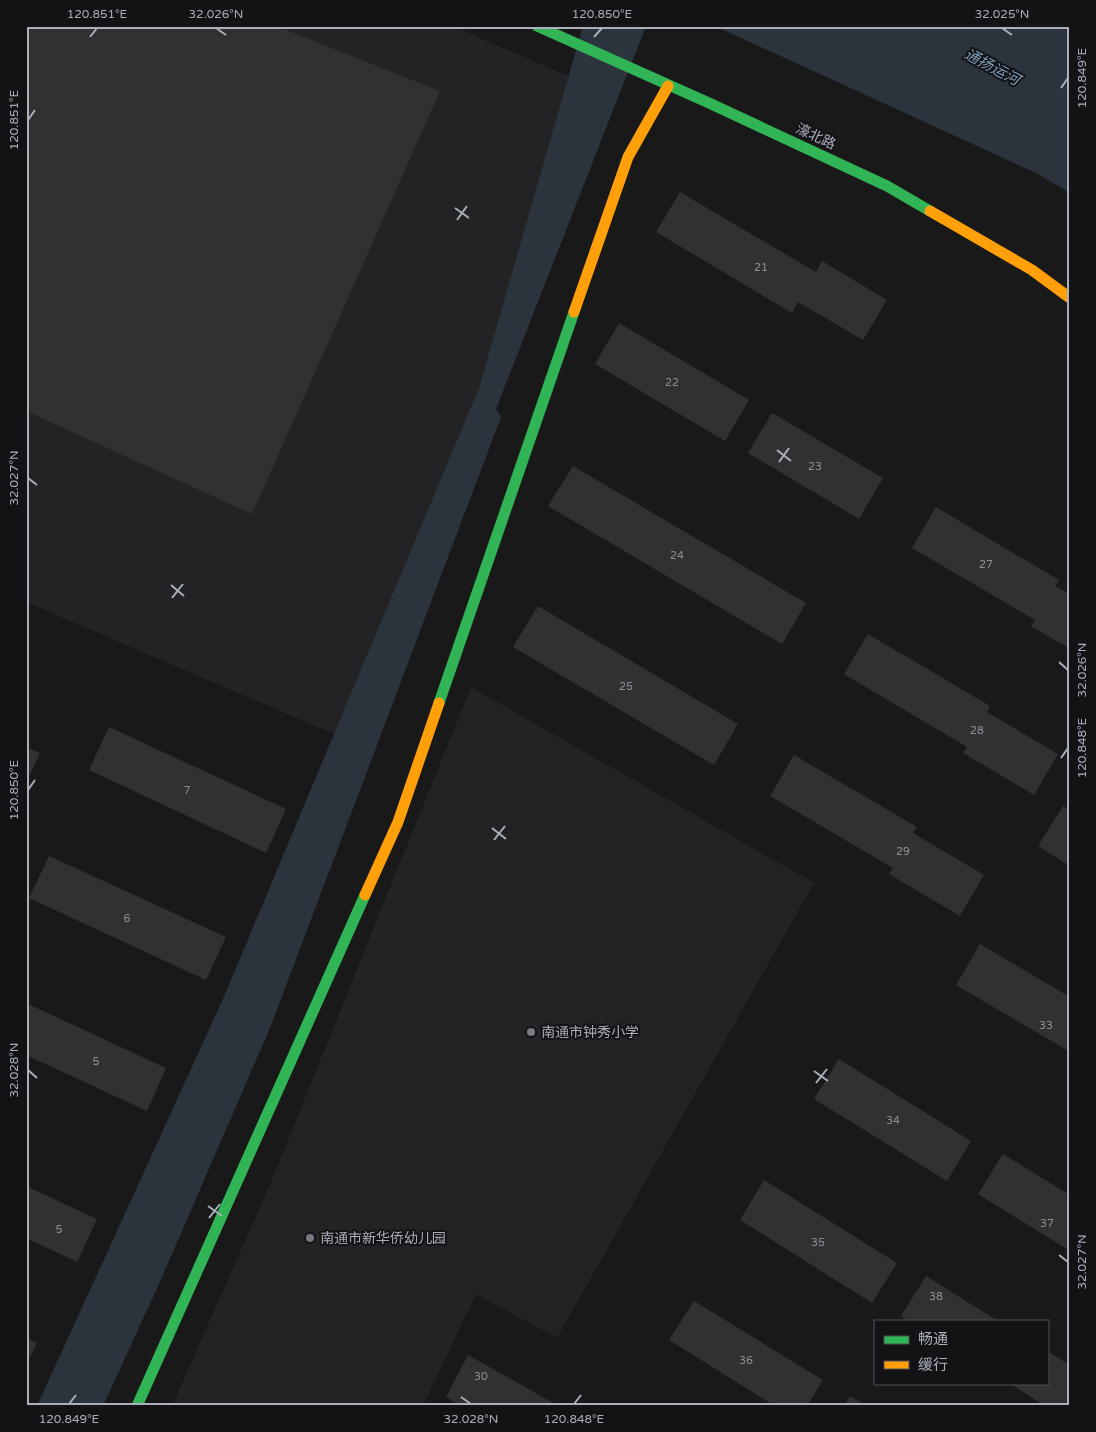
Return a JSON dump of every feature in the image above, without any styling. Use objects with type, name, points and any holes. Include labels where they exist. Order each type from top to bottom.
[{"type":"street","name":"濠北路","points":[[537,26],[887,186],[1032,270],[1070,298]]},
{"type":"street","points":[[137,1406],[398,822],[628,157],[668,86]]},
{"type":"shaded area","points":[[26,26],[452,26],[578,80],[364,747],[26,602]]},
{"type":"shaded area","name":"南通市钟秀小学","points":[[471,687],[814,883],[557,1338],[476,1294],[423,1406],[172,1406],[271,1182]]},
{"type":"water","points":[[583,26],[646,26],[496,409],[501,417],[270,1028],[159,1284],[103,1406],[37,1406],[223,999],[479,388]]},
{"type":"water","name":"通扬运河","points":[[715,26],[1070,26],[1070,193],[1038,174]]},
{"type":"building","points":[[26,26],[276,26],[440,91],[252,514],[26,411]]},
{"type":"building","points":[[680,192],[816,272],[822,261],[887,300],[863,340],[798,302],[792,313],[656,232]]},
{"type":"building","points":[[619,323],[749,400],[725,441],[595,364]]},
{"type":"building","points":[[772,413],[883,478],[859,519],[748,453]]},
{"type":"building","points":[[573,466],[806,603],[782,644],[548,506]]},
{"type":"building","points":[[936,507],[1059,580],[1055,586],[1070,594],[1070,649],[1031,626],[1035,620],[912,548]]},
{"type":"building","points":[[538,606],[738,724],[714,765],[513,647]]},
{"type":"building","points":[[868,634],[990,706],[987,712],[1058,754],[1034,795],[963,753],[967,747],[844,674]]},
{"type":"building","points":[[109,727],[286,809],[266,853],[89,770]]},
{"type":"building","points":[[26,747],[40,753],[26,783]]},
{"type":"building","points":[[794,755],[917,827],[913,833],[984,875],[960,916],[889,874],[893,868],[770,796]]},
{"type":"building","points":[[1063,806],[1070,810],[1070,866],[1038,846]]},
{"type":"building","points":[[49,856],[226,937],[206,980],[29,898]]},
{"type":"building","points":[[980,944],[1070,997],[1070,1052],[956,985]]},
{"type":"building","points":[[26,1003],[166,1068],[147,1111],[26,1055]]},
{"type":"building","points":[[839,1059],[971,1141],[947,1181],[814,1099]]},
{"type":"building","points":[[1003,1154],[1070,1195],[1070,1251],[978,1194]]},
{"type":"building","points":[[764,1180],[897,1263],[872,1303],[740,1220]]},
{"type":"building","points":[[26,1186],[97,1219],[77,1262],[26,1238]]},
{"type":"building","points":[[926,1276],[996,1320],[907,1320],[901,1316]]},
{"type":"building","points":[[694,1301],[823,1380],[807,1406],[775,1406],[669,1340]]},
{"type":"building","points":[[26,1338],[37,1343],[26,1365]]},
{"type":"building","points":[[1048,1352],[1070,1365],[1070,1406],[1045,1406],[1011,1384],[1048,1384]]},
{"type":"building","points":[[468,1355],[559,1406],[461,1406],[446,1397]]},
{"type":"building","points":[[850,1396],[866,1406],[844,1406]]},
{"type":"traffic: fast","points":[[537,26],[887,186],[930,211]]},
{"type":"traffic: fast","points":[[439,703],[574,312]]},
{"type":"traffic: fast","points":[[137,1406],[365,895]]},
{"type":"traffic: slow","points":[[574,312],[628,157],[668,86]]},
{"type":"traffic: slow","points":[[930,211],[1032,270],[1070,298]]},
{"type":"traffic: slow","points":[[365,895],[398,822],[439,703]]},
{"type":"place","name":"南通市钟秀小学","points":[[531,1032]]},
{"type":"place","name":"南通市新华侨幼儿园","points":[[310,1238]]}]
